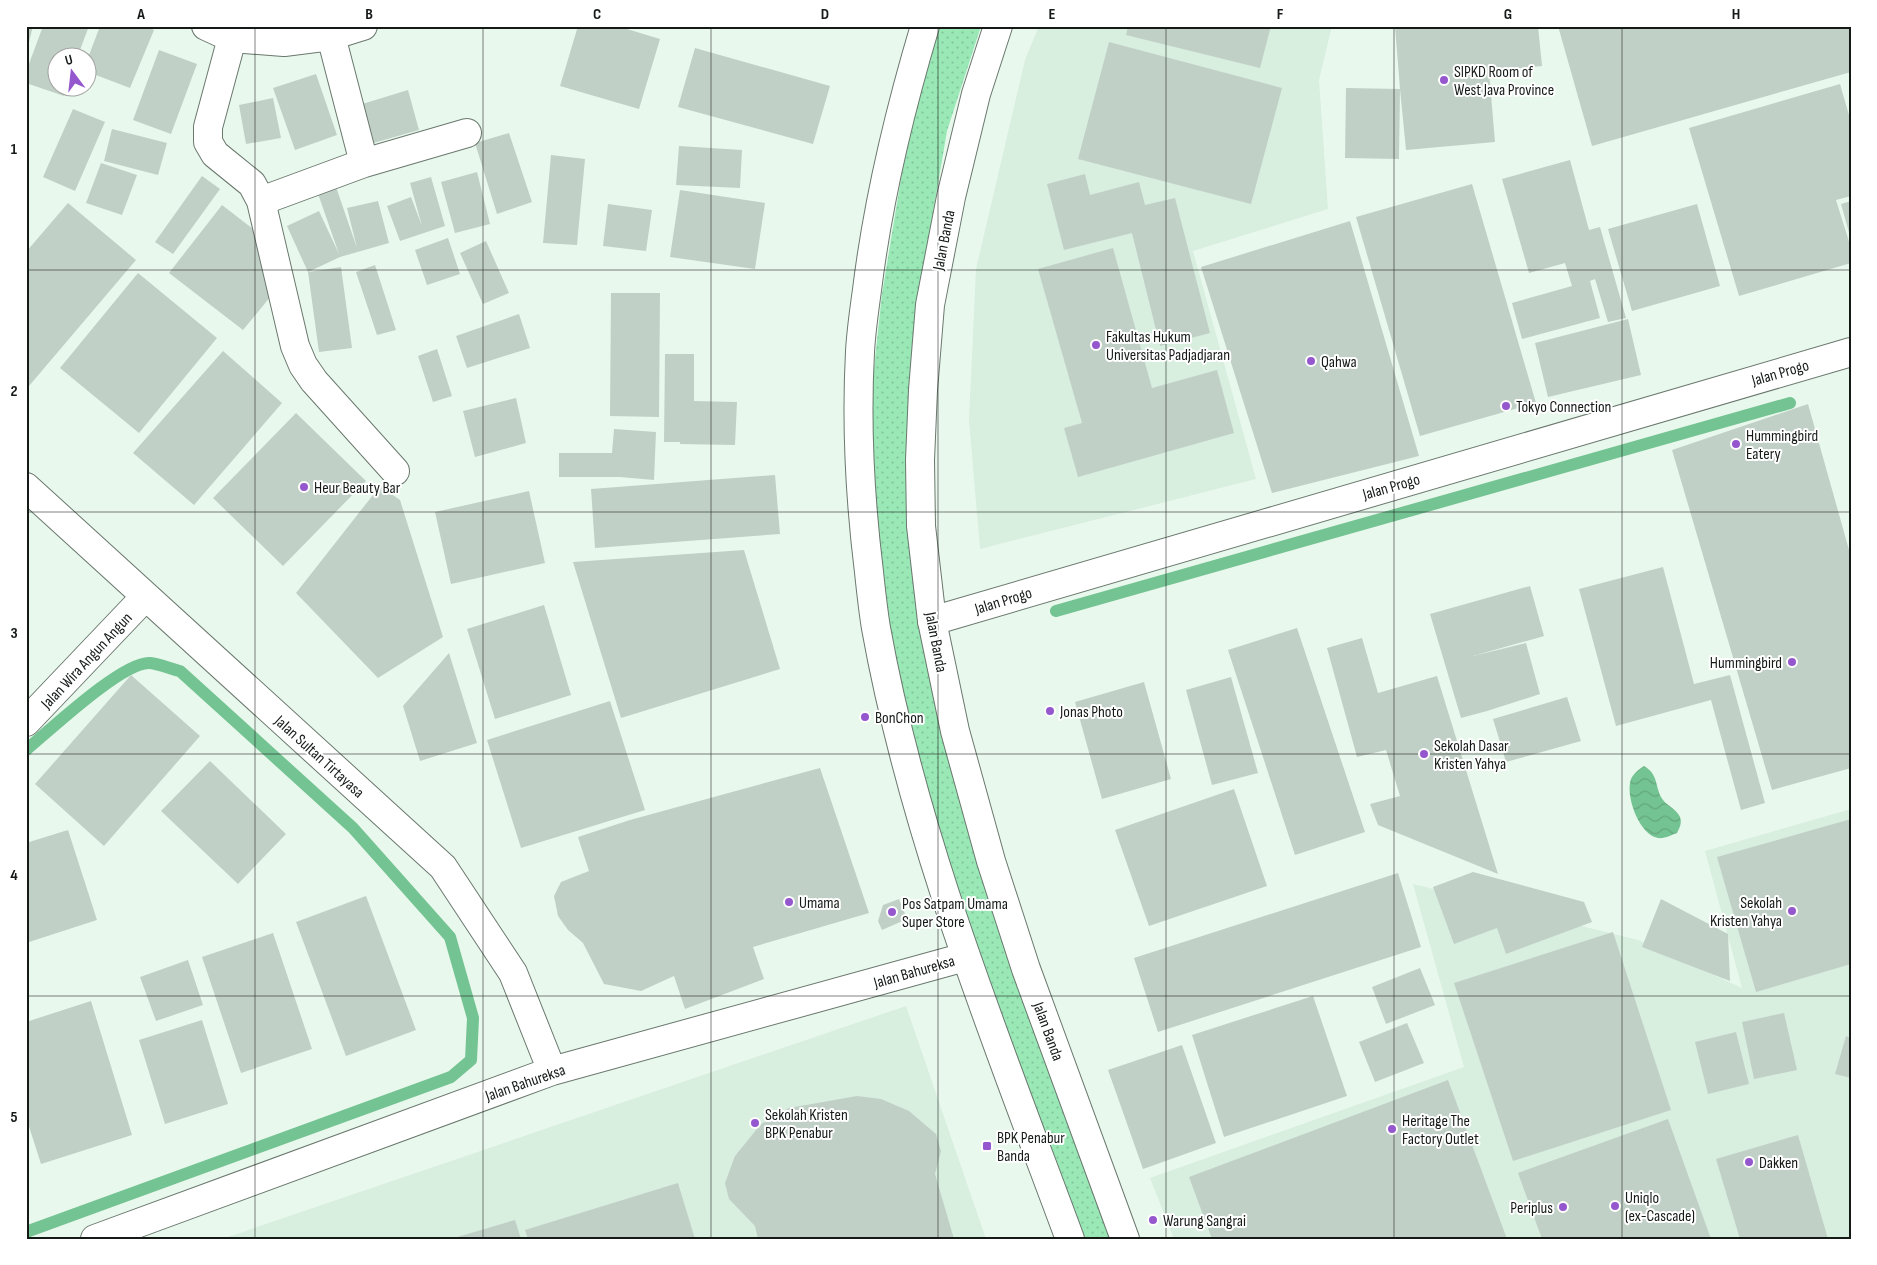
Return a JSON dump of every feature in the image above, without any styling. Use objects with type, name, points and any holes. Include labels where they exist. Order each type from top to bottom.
[{"type":"street","points":[[206,26],[232,38],[284,42],[331,36],[364,26]]},
{"type":"street","points":[[925,26],[889,157],[872,248],[860,349],[858,438],[863,528],[876,627],[900,739],[965,956],[1070,1239]]},
{"type":"street","name":"Jalan Banda","points":[[998,26],[976,94],[951,197],[930,305],[923,390],[920,526],[932,621],[956,731],[991,860],[1026,968],[1125,1239]]},
{"type":"street","points":[[331,36],[364,163]]},
{"type":"street","points":[[232,38],[208,127],[208,142],[215,154],[252,184],[261,201],[295,346],[303,365],[314,381],[395,471]]},
{"type":"street","points":[[261,201],[364,163],[467,133]]},
{"type":"street","name":"Jalan Progo","points":[[932,621],[1851,352]]},
{"type":"street","name":"Jalan Sultan Tirtayasa","points":[[26,487],[443,866],[513,973],[552,1072]]},
{"type":"street","name":"Jalan Wira Angun Angun","points":[[26,722],[145,597]]},
{"type":"street","name":"Jalan Bahureksa","points":[[94,1239],[552,1072],[965,956]]},
{"type":"shaded area","points":[[940,26],[981,26],[947,131],[919,295],[909,525],[1113,1239],[1079,1239],[1029,1104],[935,821],[892,646],[874,530],[871,396],[882,294],[910,124]]},
{"type":"shaded area","name":"Fakultas Hukum Universitas Padjadjaran","points":[[1039,26],[1332,26],[1319,80],[1328,209],[1193,251],[1256,479],[980,549],[969,420],[976,269],[1025,60]]},
{"type":"shaded area","points":[[1851,809],[1851,1239],[1174,1239],[1150,1178],[1464,1067],[1413,884],[1638,940],[1742,988],[1705,851]]},
{"type":"shaded area","name":"Sekolah Kristen BPK Penabur","points":[[906,1006],[986,1239],[222,1239]]},
{"type":"water","points":[[1644,766],[1654,776],[1663,800],[1680,817],[1681,821],[1677,833],[1668,837],[1658,838],[1652,835],[1640,824],[1636,816],[1631,798],[1630,783],[1633,775]]},
{"type":"building","points":[[26,26],[33,26],[27,50],[26,50]]},
{"type":"building","points":[[43,26],[89,26],[81,48],[48,48],[48,91],[26,83],[26,72]]},
{"type":"building","points":[[100,26],[145,26],[154,30],[130,88],[98,76],[98,48],[92,48]]},
{"type":"building","points":[[578,26],[617,26],[660,39],[639,109],[560,86]]},
{"type":"building","points":[[1128,26],[1271,26],[1260,68],[1126,35]]},
{"type":"building","name":"SIPKD Room of West Java Province","points":[[1395,26],[1538,26],[1542,66],[1489,71],[1495,142],[1406,150]]},
{"type":"building","points":[[1558,26],[1851,26],[1851,72],[1592,146]]},
{"type":"building","points":[[1109,42],[1282,88],[1251,204],[1078,159]]},
{"type":"building","points":[[695,48],[830,86],[813,144],[678,107]]},
{"type":"building","points":[[159,50],[197,64],[171,134],[133,120]]},
{"type":"building","points":[[316,74],[337,135],[295,150],[273,88]]},
{"type":"building","points":[[1840,84],[1851,122],[1851,196],[1836,200],[1851,248],[1851,263],[1739,296],[1689,128]]},
{"type":"building","points":[[1346,88],[1400,89],[1399,159],[1345,158]]},
{"type":"building","points":[[408,90],[419,130],[370,144],[359,105]]},
{"type":"building","points":[[273,98],[281,138],[246,144],[239,105]]},
{"type":"building","points":[[73,109],[105,122],[75,191],[43,177]]},
{"type":"building","points":[[112,129],[167,143],[158,175],[104,161]]},
{"type":"building","points":[[509,133],[532,202],[497,214],[475,143]]},
{"type":"building","points":[[679,146],[742,150],[740,188],[676,185]]},
{"type":"building","points":[[551,155],[585,159],[577,245],[543,243]]},
{"type":"building","points":[[1570,160],[1589,230],[1600,227],[1626,318],[1608,322],[1595,279],[1590,281],[1600,318],[1522,339],[1512,303],[1572,286],[1565,263],[1529,273],[1502,179]]},
{"type":"building","points":[[101,163],[137,175],[122,215],[86,203]]},
{"type":"building","points":[[477,172],[490,224],[455,233],[441,182]]},
{"type":"building","points":[[1085,174],[1090,195],[1139,182],[1145,205],[1175,198],[1210,333],[1160,346],[1132,233],[1064,250],[1047,184]]},
{"type":"building","points":[[202,176],[220,189],[173,254],[155,242]]},
{"type":"building","points":[[431,177],[445,226],[400,241],[387,206],[411,197],[422,226],[410,183]]},
{"type":"building","points":[[335,184],[357,248],[347,208],[378,201],[389,243],[340,257],[308,272],[287,226],[319,211],[339,254],[317,191]]},
{"type":"building","points":[[1472,184],[1536,403],[1420,436],[1356,217]]},
{"type":"building","points":[[680,190],[765,203],[755,269],[670,257]]},
{"type":"building","points":[[1851,201],[1851,236],[1850,236],[1841,204]]},
{"type":"building","points":[[68,203],[136,260],[29,386],[26,384],[26,252]]},
{"type":"building","points":[[608,204],[652,210],[646,251],[603,246]]},
{"type":"building","points":[[1697,204],[1720,286],[1632,311],[1608,229]]},
{"type":"building","points":[[222,205],[262,236],[271,296],[243,330],[169,273]]},
{"type":"building","name":"Qahwa","points":[[1350,221],[1419,456],[1272,493],[1201,267]]},
{"type":"building","points":[[448,238],[460,274],[427,285],[415,250]]},
{"type":"building","points":[[486,241],[509,293],[483,304],[460,253]]},
{"type":"building","points":[[1113,248],[1152,388],[1217,370],[1234,433],[1078,477],[1064,428],[1082,423],[1038,269]]},
{"type":"building","points":[[375,265],[396,330],[377,335],[356,272]]},
{"type":"building","points":[[341,267],[352,348],[319,352],[308,272]]},
{"type":"building","points":[[138,273],[217,338],[139,433],[60,368]]},
{"type":"building","points":[[611,293],[660,293],[659,417],[610,416]]},
{"type":"building","points":[[519,314],[530,348],[467,368],[456,336]]},
{"type":"building","points":[[1628,319],[1641,375],[1548,397],[1535,343]]},
{"type":"building","points":[[437,349],[452,396],[433,402],[418,356]]},
{"type":"building","points":[[223,351],[282,403],[194,505],[133,453]]},
{"type":"building","points":[[665,354],[694,354],[694,401],[737,402],[735,445],[664,442]]},
{"type":"building","points":[[516,398],[526,443],[475,457],[463,411]]},
{"type":"building","name":"Hummingbird","points":[[1808,404],[1851,557],[1851,768],[1772,790],[1672,450]]},
{"type":"building","points":[[296,413],[366,481],[283,566],[213,498]]},
{"type":"building","points":[[614,429],[656,432],[654,480],[620,477],[559,477],[559,453],[612,453]]},
{"type":"building","points":[[775,475],[780,534],[595,548],[591,489]]},
{"type":"building","points":[[380,486],[400,500],[443,637],[378,678],[296,593]]},
{"type":"building","points":[[529,491],[545,563],[451,584],[435,512]]},
{"type":"building","points":[[744,550],[780,669],[621,718],[573,562]]},
{"type":"building","points":[[1663,567],[1694,684],[1730,675],[1765,803],[1741,810],[1711,700],[1616,726],[1579,589]]},
{"type":"building","points":[[1530,586],[1544,636],[1473,656],[1526,643],[1540,694],[1461,718],[1430,614]]},
{"type":"building","points":[[544,605],[571,695],[495,719],[467,629]]},
{"type":"building","points":[[1297,628],[1365,832],[1295,855],[1228,650]]},
{"type":"building","name":"Sekolah Dasar Kristen Yahya","points":[[1362,638],[1378,693],[1437,676],[1498,874],[1378,825],[1370,804],[1400,796],[1386,750],[1357,757],[1327,648]]},
{"type":"building","points":[[449,653],[477,743],[420,761],[403,706]]},
{"type":"building","points":[[131,675],[200,736],[104,846],[35,784]]},
{"type":"building","points":[[1231,677],[1258,773],[1212,785],[1186,690]]},
{"type":"building","points":[[1144,682],[1171,779],[1102,799],[1075,702]]},
{"type":"building","points":[[1567,697],[1581,741],[1506,762],[1493,719]]},
{"type":"building","points":[[610,701],[645,810],[521,848],[487,740]]},
{"type":"building","points":[[210,761],[286,834],[238,884],[161,811]]},
{"type":"building","points":[[820,768],[869,913],[753,947],[764,979],[685,1009],[674,976],[641,991],[604,984],[583,943],[568,930],[558,916],[554,896],[561,882],[589,871],[578,837],[630,820]]},
{"type":"building","points":[[1234,789],[1267,886],[1149,926],[1115,830]]},
{"type":"building","name":"Sekolah Kristen Yahya","points":[[1851,819],[1851,964],[1756,992],[1717,857]]},
{"type":"building","points":[[68,830],[97,920],[26,943],[26,843]]},
{"type":"building","points":[[1473,872],[1584,902],[1592,922],[1506,954],[1497,928],[1454,944],[1433,887]]},
{"type":"building","points":[[1398,873],[1421,947],[1158,1032],[1134,958]]},
{"type":"building","points":[[366,896],[416,1030],[346,1056],[296,922]]},
{"type":"building","name":"Pos Satpam Umama Super Store","points":[[899,899],[907,919],[882,930],[878,921],[883,905]]},
{"type":"building","points":[[1661,899],[1728,934],[1730,981],[1642,947]]},
{"type":"building","points":[[1613,932],[1671,1110],[1513,1161],[1454,983]]},
{"type":"building","points":[[273,933],[312,1049],[241,1073],[202,957]]},
{"type":"building","points":[[188,960],[203,1005],[156,1021],[140,977]]},
{"type":"building","points":[[1420,968],[1435,1005],[1386,1024],[1372,987]]},
{"type":"building","points":[[1313,996],[1347,1096],[1224,1137],[1192,1035]]},
{"type":"building","points":[[91,1001],[132,1135],[41,1164],[26,1117],[26,1022]]},
{"type":"building","points":[[1784,1013],[1797,1070],[1754,1079],[1742,1022]]},
{"type":"building","points":[[202,1020],[228,1104],[165,1124],[139,1040]]},
{"type":"building","points":[[1407,1023],[1424,1063],[1375,1082],[1359,1042]]},
{"type":"building","points":[[1736,1032],[1749,1084],[1708,1094],[1695,1042]]},
{"type":"building","points":[[1846,1036],[1851,1038],[1851,1078],[1835,1074]]},
{"type":"building","points":[[1182,1045],[1216,1143],[1143,1169],[1108,1070]]},
{"type":"building","name":"Heritage The Factory Outlet","points":[[1448,1080],[1507,1239],[1212,1239],[1189,1177]]},
{"type":"building","name":"Sekolah Kristen BPK Penabur","points":[[857,1096],[881,1099],[909,1111],[936,1134],[941,1151],[935,1174],[954,1239],[758,1239],[755,1226],[729,1199],[725,1183],[735,1156],[761,1124],[789,1108]]},
{"type":"building","name":"Uniqlo (ex-Cascade)","points":[[1668,1119],[1711,1239],[1542,1239],[1518,1173]]},
{"type":"building","points":[[1798,1135],[1828,1239],[1740,1239],[1716,1159]]},
{"type":"building","points":[[678,1183],[695,1239],[528,1239],[525,1230]]},
{"type":"building","points":[[515,1220],[521,1239],[454,1239],[454,1238]]},
{"type":"waterway","points":[[1056,611],[1790,403]]},
{"type":"waterway","points":[[26,750],[86,699],[122,673],[138,665],[150,663],[180,671],[353,828],[450,937],[473,1018],[471,1060],[451,1077],[26,1232]]},
{"type":"place","name":"SIPKD Room of West Java Province","points":[[1444,80]]},
{"type":"place","name":"Fakultas Hukum Universitas Padjadjaran","points":[[1096,345]]},
{"type":"place","name":"Qahwa","points":[[1311,361]]},
{"type":"place","name":"Tokyo Connection","points":[[1506,406]]},
{"type":"place","name":"Hummingbird Eatery","points":[[1736,444]]},
{"type":"place","name":"Heur Beauty Bar","points":[[304,487]]},
{"type":"place","name":"Hummingbird","points":[[1792,662]]},
{"type":"place","name":"Jonas Photo","points":[[1050,711]]},
{"type":"place","name":"BonChon","points":[[865,717]]},
{"type":"place","name":"Sekolah Dasar Kristen Yahya","points":[[1424,754]]},
{"type":"place","name":"Umama","points":[[789,902]]},
{"type":"place","name":"Sekolah Kristen Yahya","points":[[1792,911]]},
{"type":"place","name":"Pos Satpam Umama Super Store","points":[[892,912]]},
{"type":"place","name":"Sekolah Kristen BPK Penabur","points":[[755,1123]]},
{"type":"place","name":"Heritage The Factory Outlet","points":[[1392,1129]]},
{"type":"place","name":"BPK Penabur Banda","points":[[987,1146]]},
{"type":"place","name":"Dakken","points":[[1749,1162]]},
{"type":"place","name":"Uniqlo (ex-Cascade)","points":[[1615,1206]]},
{"type":"place","name":"Periplus","points":[[1563,1207]]},
{"type":"place","name":"Warung Sangrai","points":[[1153,1220]]}]
